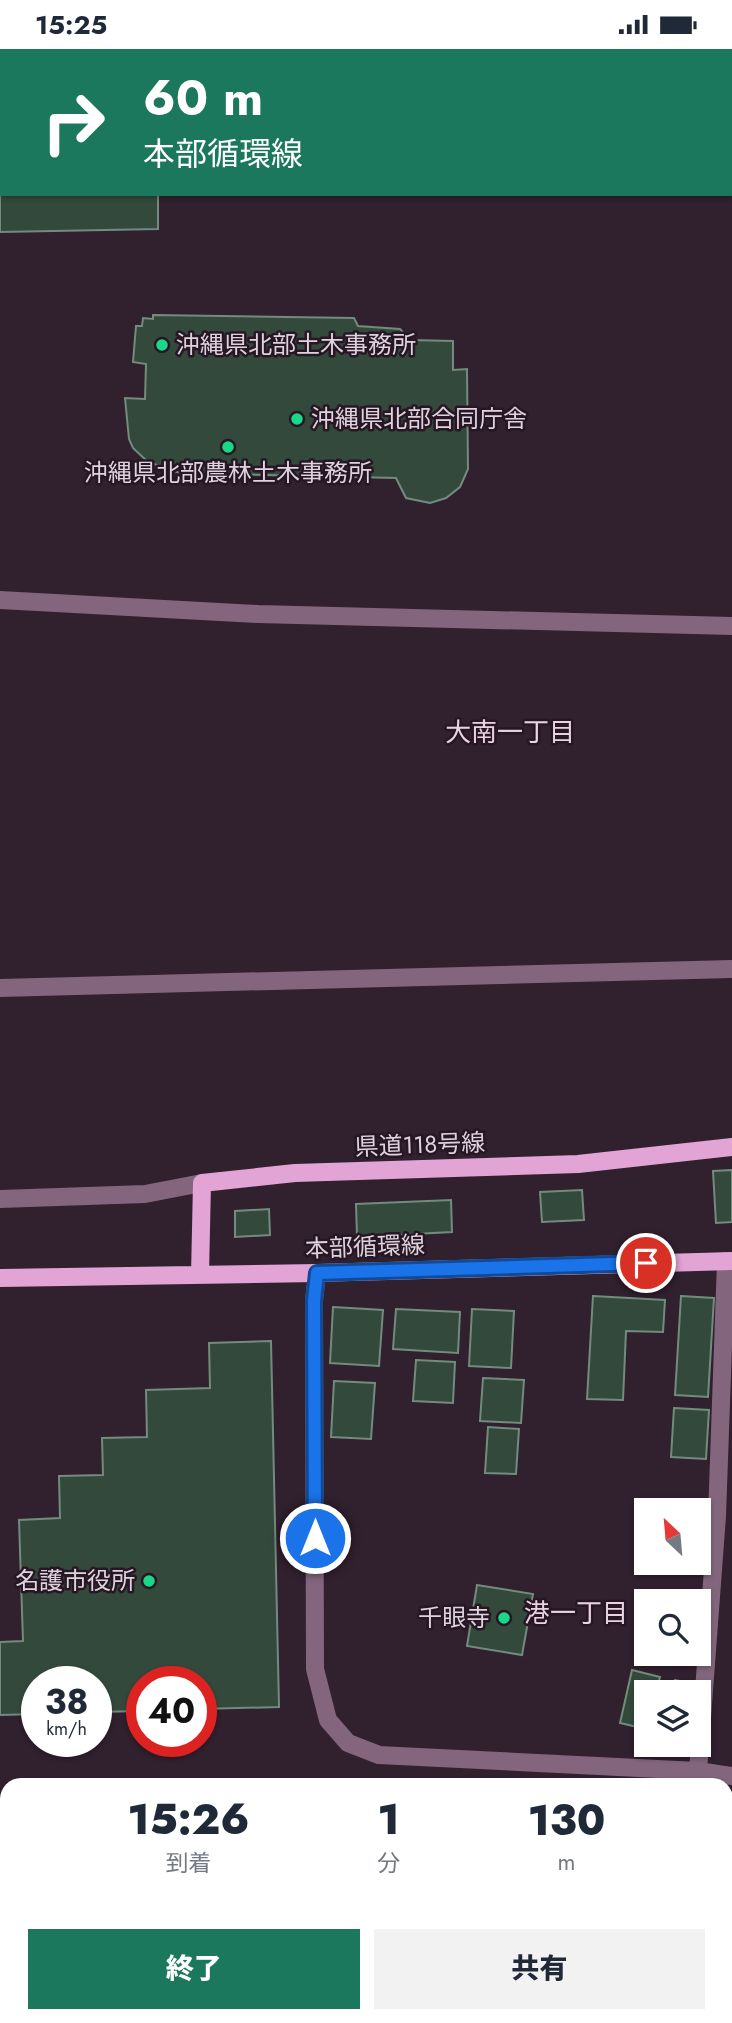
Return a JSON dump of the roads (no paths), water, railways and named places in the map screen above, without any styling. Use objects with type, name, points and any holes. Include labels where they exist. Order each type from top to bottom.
[{"type":"main road","name":"県道118号線","points":[[202,1183],[295,1173],[578,1164],[732,1147]]},
{"type":"main road","points":[[200,1275],[202,1183]]},
{"type":"main road","name":"本部循環線","points":[[0,1278],[317,1273],[729,1261]]},
{"type":"street","points":[[0,600],[258,614],[732,626]]},
{"type":"street","points":[[0,988],[732,969]]},
{"type":"street","points":[[0,1199],[145,1194],[202,1183]]},
{"type":"street","points":[[698,1771],[724,1517],[729,1261]]},
{"type":"street","points":[[317,1273],[314,1301],[315,1669],[328,1720],[348,1743],[379,1755],[698,1771],[732,1776]]},
{"type":"place","name":"沖縄県北部土木事務所","points":[[162,345]]},
{"type":"place","name":"沖縄県北部合同庁舎","points":[[297,419]]},
{"type":"place","name":"沖縄県北部農林土木事務所","points":[[228,447]]},
{"type":"place","name":"名護市役所","points":[[149,1581]]},
{"type":"place","name":"千眼寺","points":[[504,1618]]},
{"type":"district","name":"大南一丁目","points":[[510,732]]},
{"type":"district","name":"港一丁目","points":[[576,1613]]}]
